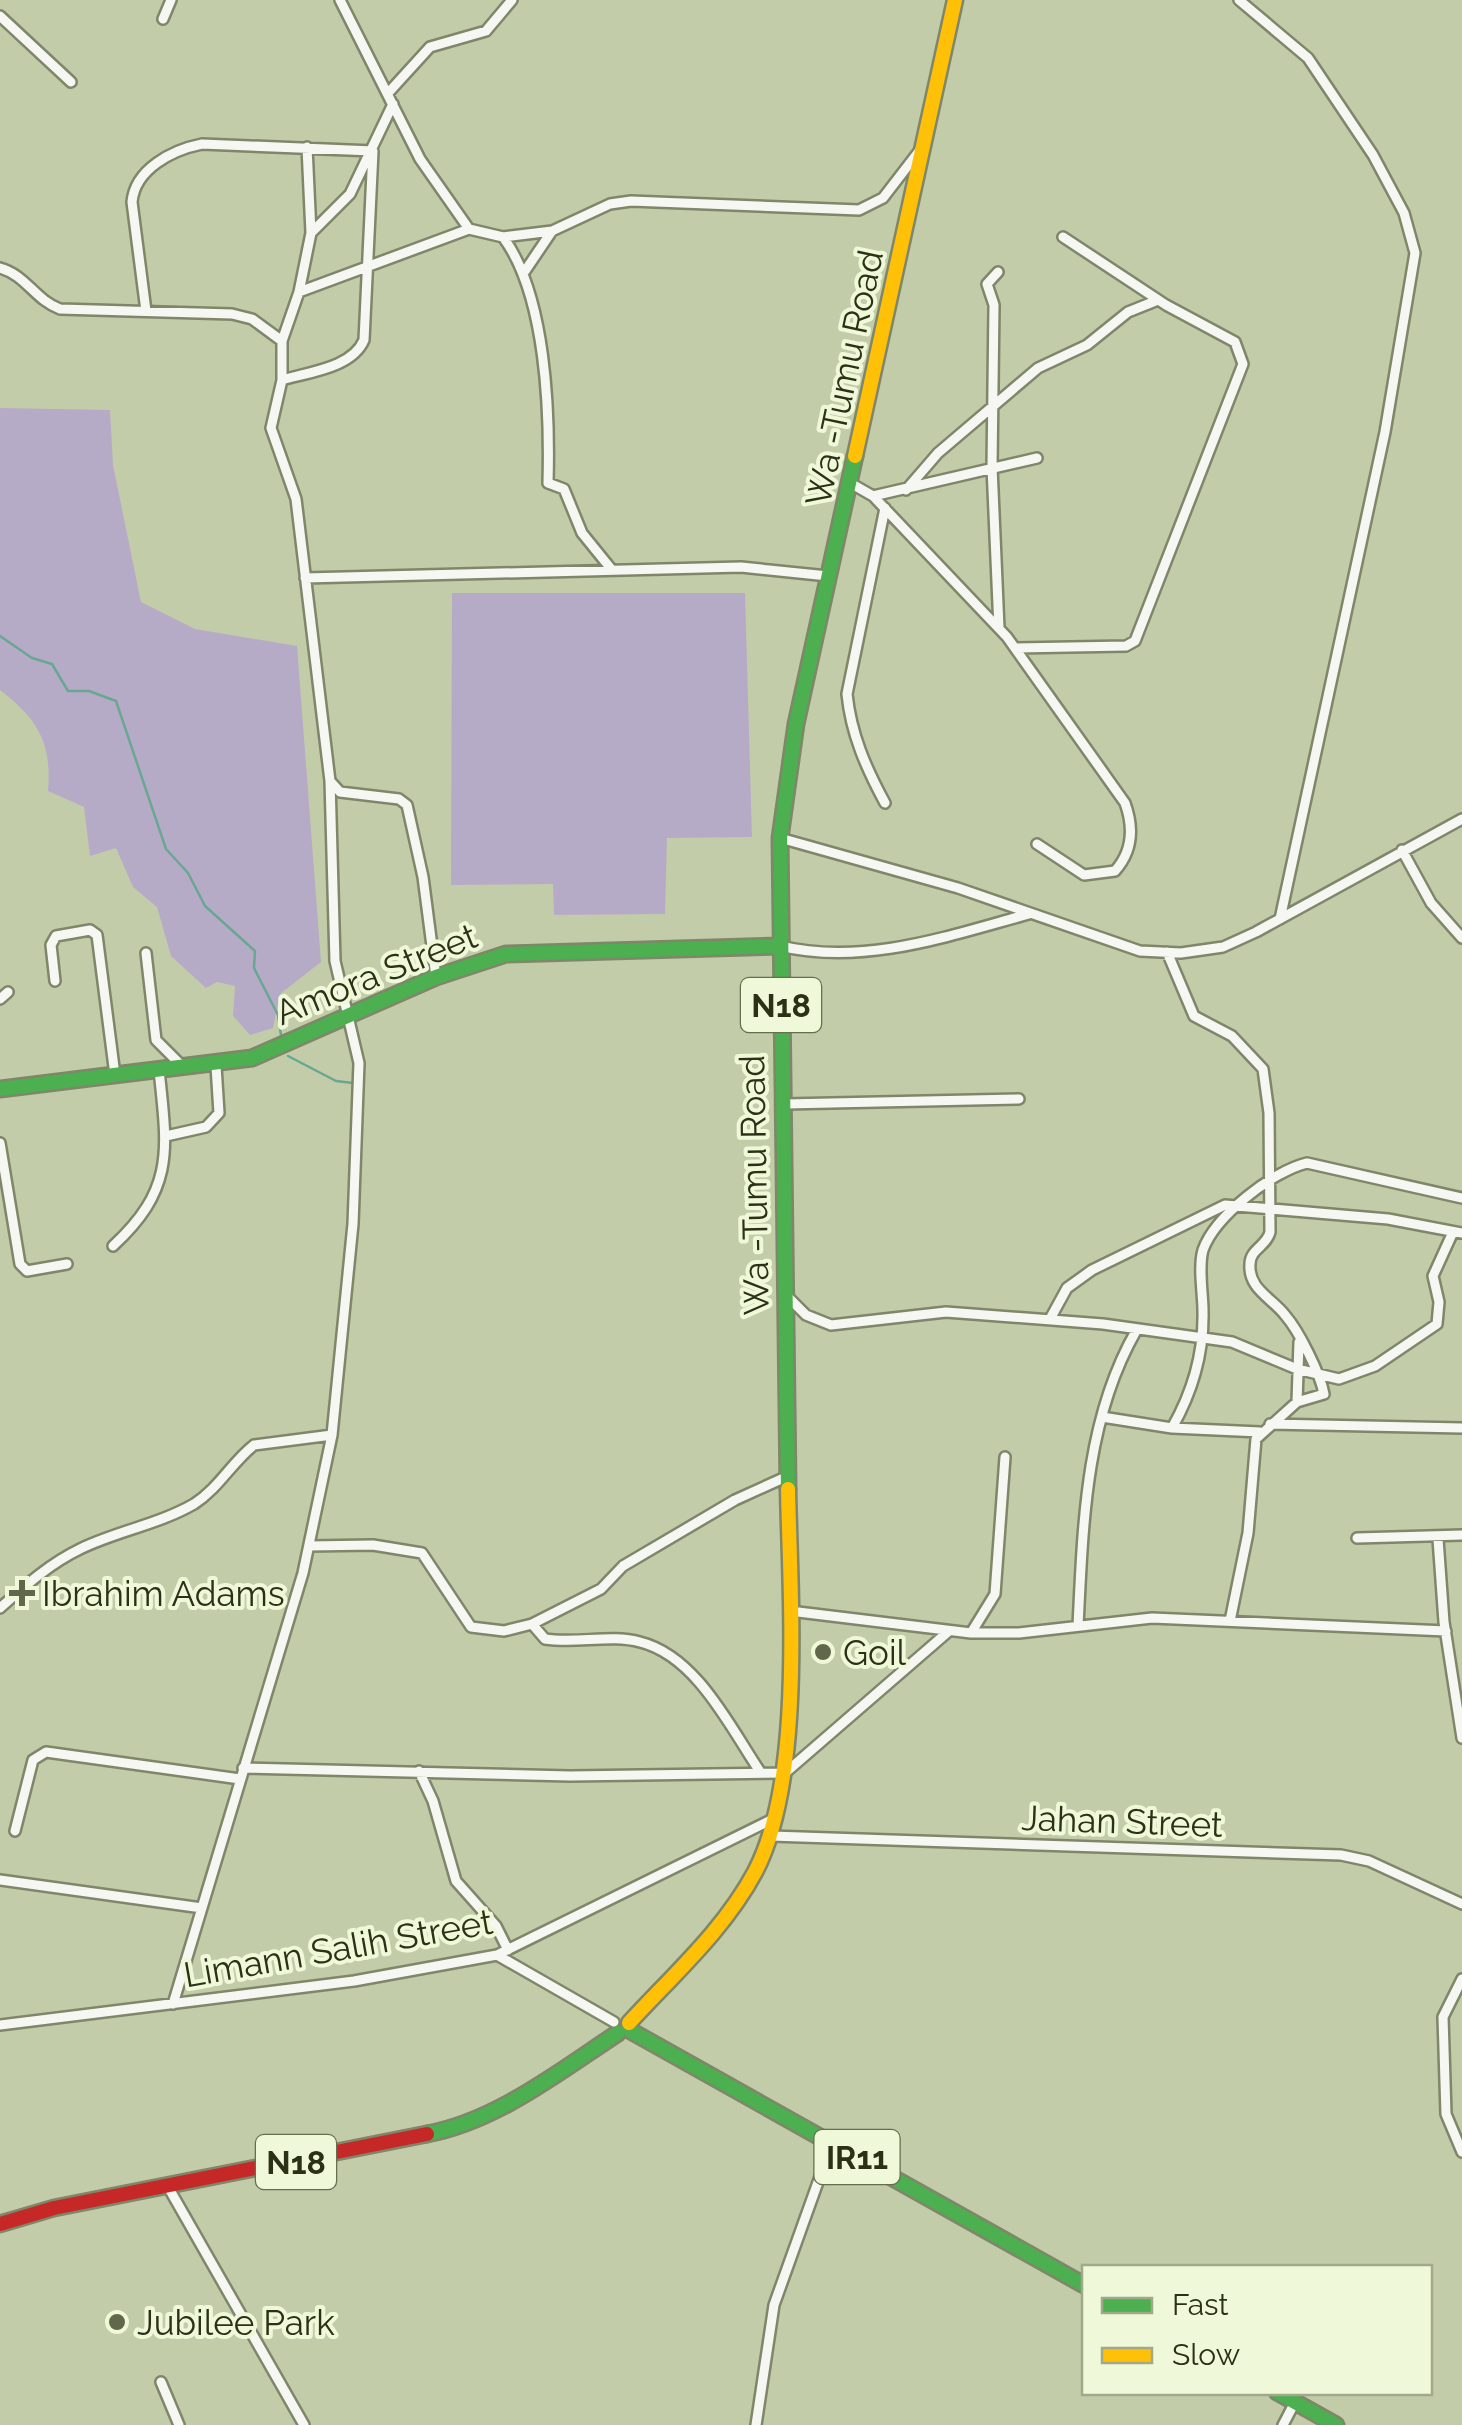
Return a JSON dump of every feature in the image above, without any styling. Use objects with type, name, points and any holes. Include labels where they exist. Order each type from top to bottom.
[{"type":"main road","name":"Wa -Tumu Road","points":[[621,2026],[726,1919],[771,1836],[785,1773],[790,1611],[785,1104],[778,946],[780,838],[796,724],[852,484],[955,0]]},
{"type":"main road","name":"Amora Street","points":[[0,1090],[216,1066],[252,1058],[436,977],[506,954],[778,946]]},
{"type":"main road","name":"N18","points":[[0,2224],[167,2185],[449,2130],[492,2113],[577,2060],[621,2026]]},
{"type":"main road","name":"IR11","points":[[621,2026],[1082,2285]]},
{"type":"main road","points":[[1282,2395],[1336,2425]]},
{"type":"street","points":[[163,19],[171,0]]},
{"type":"street","points":[[340,0],[420,159],[469,229]]},
{"type":"street","points":[[389,92],[430,46],[486,30],[512,0]]},
{"type":"street","points":[[1239,0],[1308,58],[1372,155],[1404,213],[1415,253],[1386,432],[1280,918]]},
{"type":"street","points":[[0,16],[72,82]]},
{"type":"street","points":[[310,234],[350,194],[393,104]]},
{"type":"street","points":[[146,311],[132,202],[134,184],[142,176],[184,148],[202,144],[372,152]]},
{"type":"street","points":[[299,292],[469,229],[503,237],[552,231],[620,202],[859,210],[883,198],[925,144]]},
{"type":"street","points":[[173,2004],[309,1546],[332,1434],[354,1224],[359,1063],[335,961],[330,781],[296,499],[271,428],[282,380],[282,342],[299,292],[310,234],[307,148]]},
{"type":"street","points":[[282,380],[332,366],[361,348],[366,328],[372,152]]},
{"type":"street","points":[[525,271],[552,231]]},
{"type":"street","points":[[503,237],[525,271],[545,388],[548,483],[564,489],[582,533],[612,570]]},
{"type":"street","points":[[1015,648],[1126,646],[1134,640],[1243,364],[1234,342],[1158,300],[1063,237]]},
{"type":"street","points":[[0,268],[18,273],[46,304],[60,309],[232,314],[252,319],[282,342]]},
{"type":"street","points":[[998,272],[987,284],[994,304],[992,469],[999,628]]},
{"type":"street","points":[[906,490],[938,453],[1038,368],[1086,344],[1128,312],[1158,300]]},
{"type":"street","points":[[873,496],[1037,458]]},
{"type":"street","points":[[852,484],[873,496],[999,628],[1109,776],[1132,821],[1124,861],[1104,875],[1084,875],[1037,844]]},
{"type":"street","points":[[884,508],[847,694],[850,719],[865,766],[884,803]]},
{"type":"street","points":[[305,578],[742,567],[831,576]]},
{"type":"street","points":[[330,781],[340,792],[399,799],[407,805],[436,977]]},
{"type":"street","points":[[780,838],[1032,913],[1140,950],[1167,952],[1222,947],[1462,818]]},
{"type":"street","points":[[1402,850],[1432,902],[1462,938]]},
{"type":"street","points":[[778,946],[842,954],[894,948],[1032,913]]},
{"type":"street","points":[[55,981],[52,945],[56,936],[90,930],[98,934],[115,1076]]},
{"type":"street","points":[[1167,952],[1194,1016],[1232,1036],[1264,1069],[1269,1238],[1250,1259],[1252,1281],[1289,1318],[1320,1375],[1324,1394],[1297,1402],[1260,1432],[1252,1466],[1248,1533],[1230,1622]]},
{"type":"street","points":[[146,953],[156,1040],[184,1068]]},
{"type":"street","points":[[166,1136],[206,1127],[220,1113],[216,1066]]},
{"type":"street","points":[[113,1246],[135,1226],[161,1184],[166,1136],[159,1070]]},
{"type":"street","points":[[785,1104],[1018,1099]]},
{"type":"street","points":[[0,1143],[20,1264],[27,1271],[67,1264]]},
{"type":"street","points":[[1172,1428],[1188,1399],[1201,1340],[1202,1252],[1222,1221],[1270,1182],[1293,1166],[1307,1163],[1462,1198]]},
{"type":"street","points":[[786,1294],[806,1315],[831,1326],[946,1312],[1050,1319],[1232,1342],[1297,1370],[1339,1380],[1356,1376],[1437,1324],[1439,1302],[1433,1276],[1457,1232],[1388,1219],[1242,1205],[1205,1213],[1092,1270],[1067,1288],[1050,1319]]},
{"type":"street","points":[[1078,1626],[1091,1456],[1120,1360],[1136,1331]]},
{"type":"street","points":[[1297,1402],[1299,1342]]},
{"type":"street","points":[[1102,1417],[1172,1428],[1260,1432]]},
{"type":"street","points":[[1270,1424],[1462,1428]]},
{"type":"street","points":[[0,1608],[33,1578],[82,1548],[159,1522],[198,1502],[228,1476],[254,1445],[332,1434]]},
{"type":"street","points":[[971,1633],[995,1594],[1005,1457]]},
{"type":"street","points":[[309,1546],[408,1548],[422,1552],[477,1631],[504,1632],[532,1624],[601,1589],[623,1566],[735,1500],[788,1476]]},
{"type":"street","points":[[1357,1538],[1438,1540],[1462,1536]]},
{"type":"street","points":[[1438,1540],[1446,1631],[1458,1690],[1462,1738]]},
{"type":"street","points":[[790,1611],[971,1633],[1152,1618],[1446,1631]]},
{"type":"street","points":[[532,1624],[545,1639],[640,1641],[665,1654],[703,1687],[762,1773]]},
{"type":"street","points":[[14,1832],[33,1760],[46,1752],[242,1774],[785,1773],[949,1631]]},
{"type":"street","points":[[419,1772],[433,1801],[456,1881],[496,1926],[508,1950]]},
{"type":"street","name":"Limann Salih Street","points":[[0,2025],[354,1980],[497,1955],[776,1818]]},
{"type":"street","name":"Jahan Street","points":[[771,1836],[1341,1855],[1369,1861],[1462,1904]]},
{"type":"street","points":[[0,1880],[202,1908]]},
{"type":"street","points":[[497,1955],[621,2026]]},
{"type":"street","points":[[1462,1978],[1442,2017],[1442,2086],[1451,2134],[1462,2152]]},
{"type":"street","points":[[756,2425],[774,2304],[832,2143]]},
{"type":"street","points":[[167,2185],[304,2425]]},
{"type":"street","points":[[161,2382],[180,2425]]},
{"type":"street","points":[[1284,2425],[1294,2402]]},
{"type":"shaded area","points":[[0,408],[110,410],[113,465],[141,602],[195,629],[297,646],[321,962],[280,994],[273,1028],[250,1035],[233,1016],[235,986],[217,982],[206,988],[171,956],[157,907],[133,887],[116,848],[90,856],[84,807],[48,791],[48,759],[40,733],[24,711],[0,690]]},
{"type":"shaded area","points":[[452,593],[745,593],[752,837],[667,838],[665,914],[554,915],[553,884],[451,885]]},
{"type":"waterway","points":[[0,636],[32,658],[52,664],[68,691],[89,691],[116,701],[166,849],[188,873],[205,906],[255,951],[254,968],[278,1015],[281,1035]]},
{"type":"waterway","points":[[288,1056],[336,1081],[353,1083]]},
{"type":"traffic: fast","points":[[788,1489],[780,838],[796,724],[855,456]]},
{"type":"traffic: fast","points":[[0,1089],[252,1058],[436,977],[506,954],[779,946]]},
{"type":"traffic: fast","points":[[629,2030],[1082,2284]]},
{"type":"traffic: fast","points":[[427,2134],[503,2106],[618,2033]]},
{"type":"traffic: fast","points":[[1282,2395],[1336,2425]]},
{"type":"traffic: slow","points":[[855,456],[955,0]]},
{"type":"traffic: slow","points":[[629,2023],[728,1913],[755,1872],[771,1833],[788,1738],[791,1686],[788,1489]]},
{"type":"traffic: jam","points":[[0,2224],[54,2208],[427,2134]]},
{"type":"place","name":"Ibrahim Adams","points":[[22,1593]]},
{"type":"place","name":"Goil","points":[[823,1652]]},
{"type":"place","name":"Jubilee Park","points":[[117,2322]]}]
